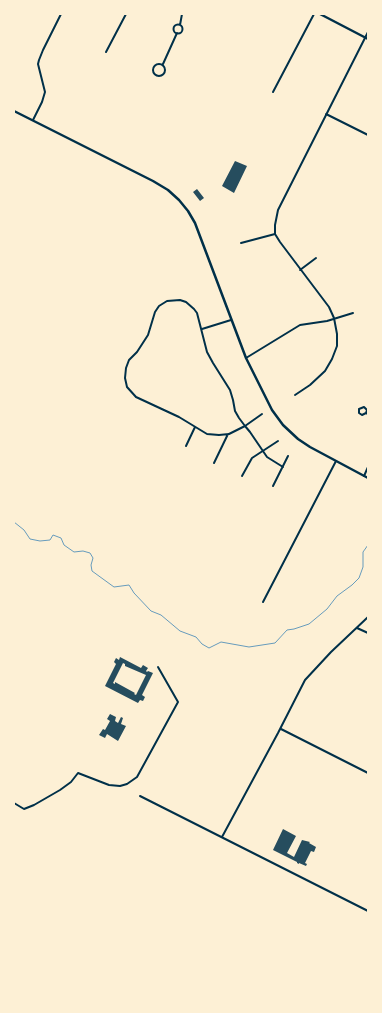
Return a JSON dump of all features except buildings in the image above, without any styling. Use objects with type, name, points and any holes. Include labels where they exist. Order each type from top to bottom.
[{"type":"main road","points":[[320,14],[367,38]]},
{"type":"main road","points":[[14,111],[153,181],[168,190],[179,200],[195,223],[246,358],[278,419],[290,433],[298,439],[368,478]]},
{"type":"street","points":[[33,120],[46,92],[39,60],[62,14]]},
{"type":"street","points":[[106,52],[126,14]]},
{"type":"street","points":[[162,65],[177,33],[180,33],[182,29],[180,25],[182,14]]},
{"type":"street","points":[[273,92],[314,14]]},
{"type":"street","points":[[177,33],[174,30],[174,27],[176,25],[180,25]]},
{"type":"street","points":[[295,395],[310,385],[325,371],[337,346],[337,334],[334,318],[329,307],[300,270],[275,234],[278,210],[326,114],[367,38],[368,32]]},
{"type":"street","points":[[159,64],[162,65],[165,68],[164,74],[160,76],[155,74],[153,71],[154,67],[159,64]]},
{"type":"street","points":[[326,114],[368,135]]},
{"type":"street","points":[[241,243],[275,234]]},
{"type":"street","points":[[300,270],[316,258]]},
{"type":"street","points":[[262,414],[245,426],[228,434],[219,436],[207,434],[173,414],[136,397],[127,387],[125,378],[126,368],[148,335],[156,310],[162,304],[175,300],[186,302],[194,308],[202,329],[209,357],[226,383],[233,400],[235,411],[245,426],[266,457],[283,467]]},
{"type":"street","points":[[246,358],[300,325],[314,324],[353,313]]},
{"type":"street","points":[[202,329],[231,320]]},
{"type":"street","points":[[364,407],[367,410],[367,413],[364,415],[360,414],[359,410],[364,407]]},
{"type":"street","points":[[186,446],[195,427]]},
{"type":"street","points":[[214,463],[228,434]]},
{"type":"street","points":[[242,476],[252,458],[278,441]]},
{"type":"street","points":[[273,486],[288,456]]},
{"type":"street","points":[[262,602],[336,461]]},
{"type":"street","points":[[364,476],[368,467]]},
{"type":"street","points":[[222,837],[281,729],[305,680],[331,652],[368,618]]},
{"type":"street","points":[[357,628],[368,633]]},
{"type":"street","points":[[15,804],[24,809],[34,805],[71,782],[78,773],[108,785],[120,786],[127,784],[137,777],[178,702],[158,667]]},
{"type":"street","points":[[281,729],[368,773]]},
{"type":"street","points":[[140,796],[368,911]]},
{"type":"waterway","points":[[14,522],[24,530],[30,539],[40,541],[50,540],[53,535],[61,538],[64,545],[74,552],[83,551],[90,553],[93,558],[91,565],[92,571],[114,587],[129,585],[134,593],[151,611],[161,615],[180,631],[196,637],[202,644],[209,648],[221,642],[249,647],[275,643],[287,630],[309,624],[327,609],[337,596],[359,578],[363,567],[363,552],[368,545]]}]
